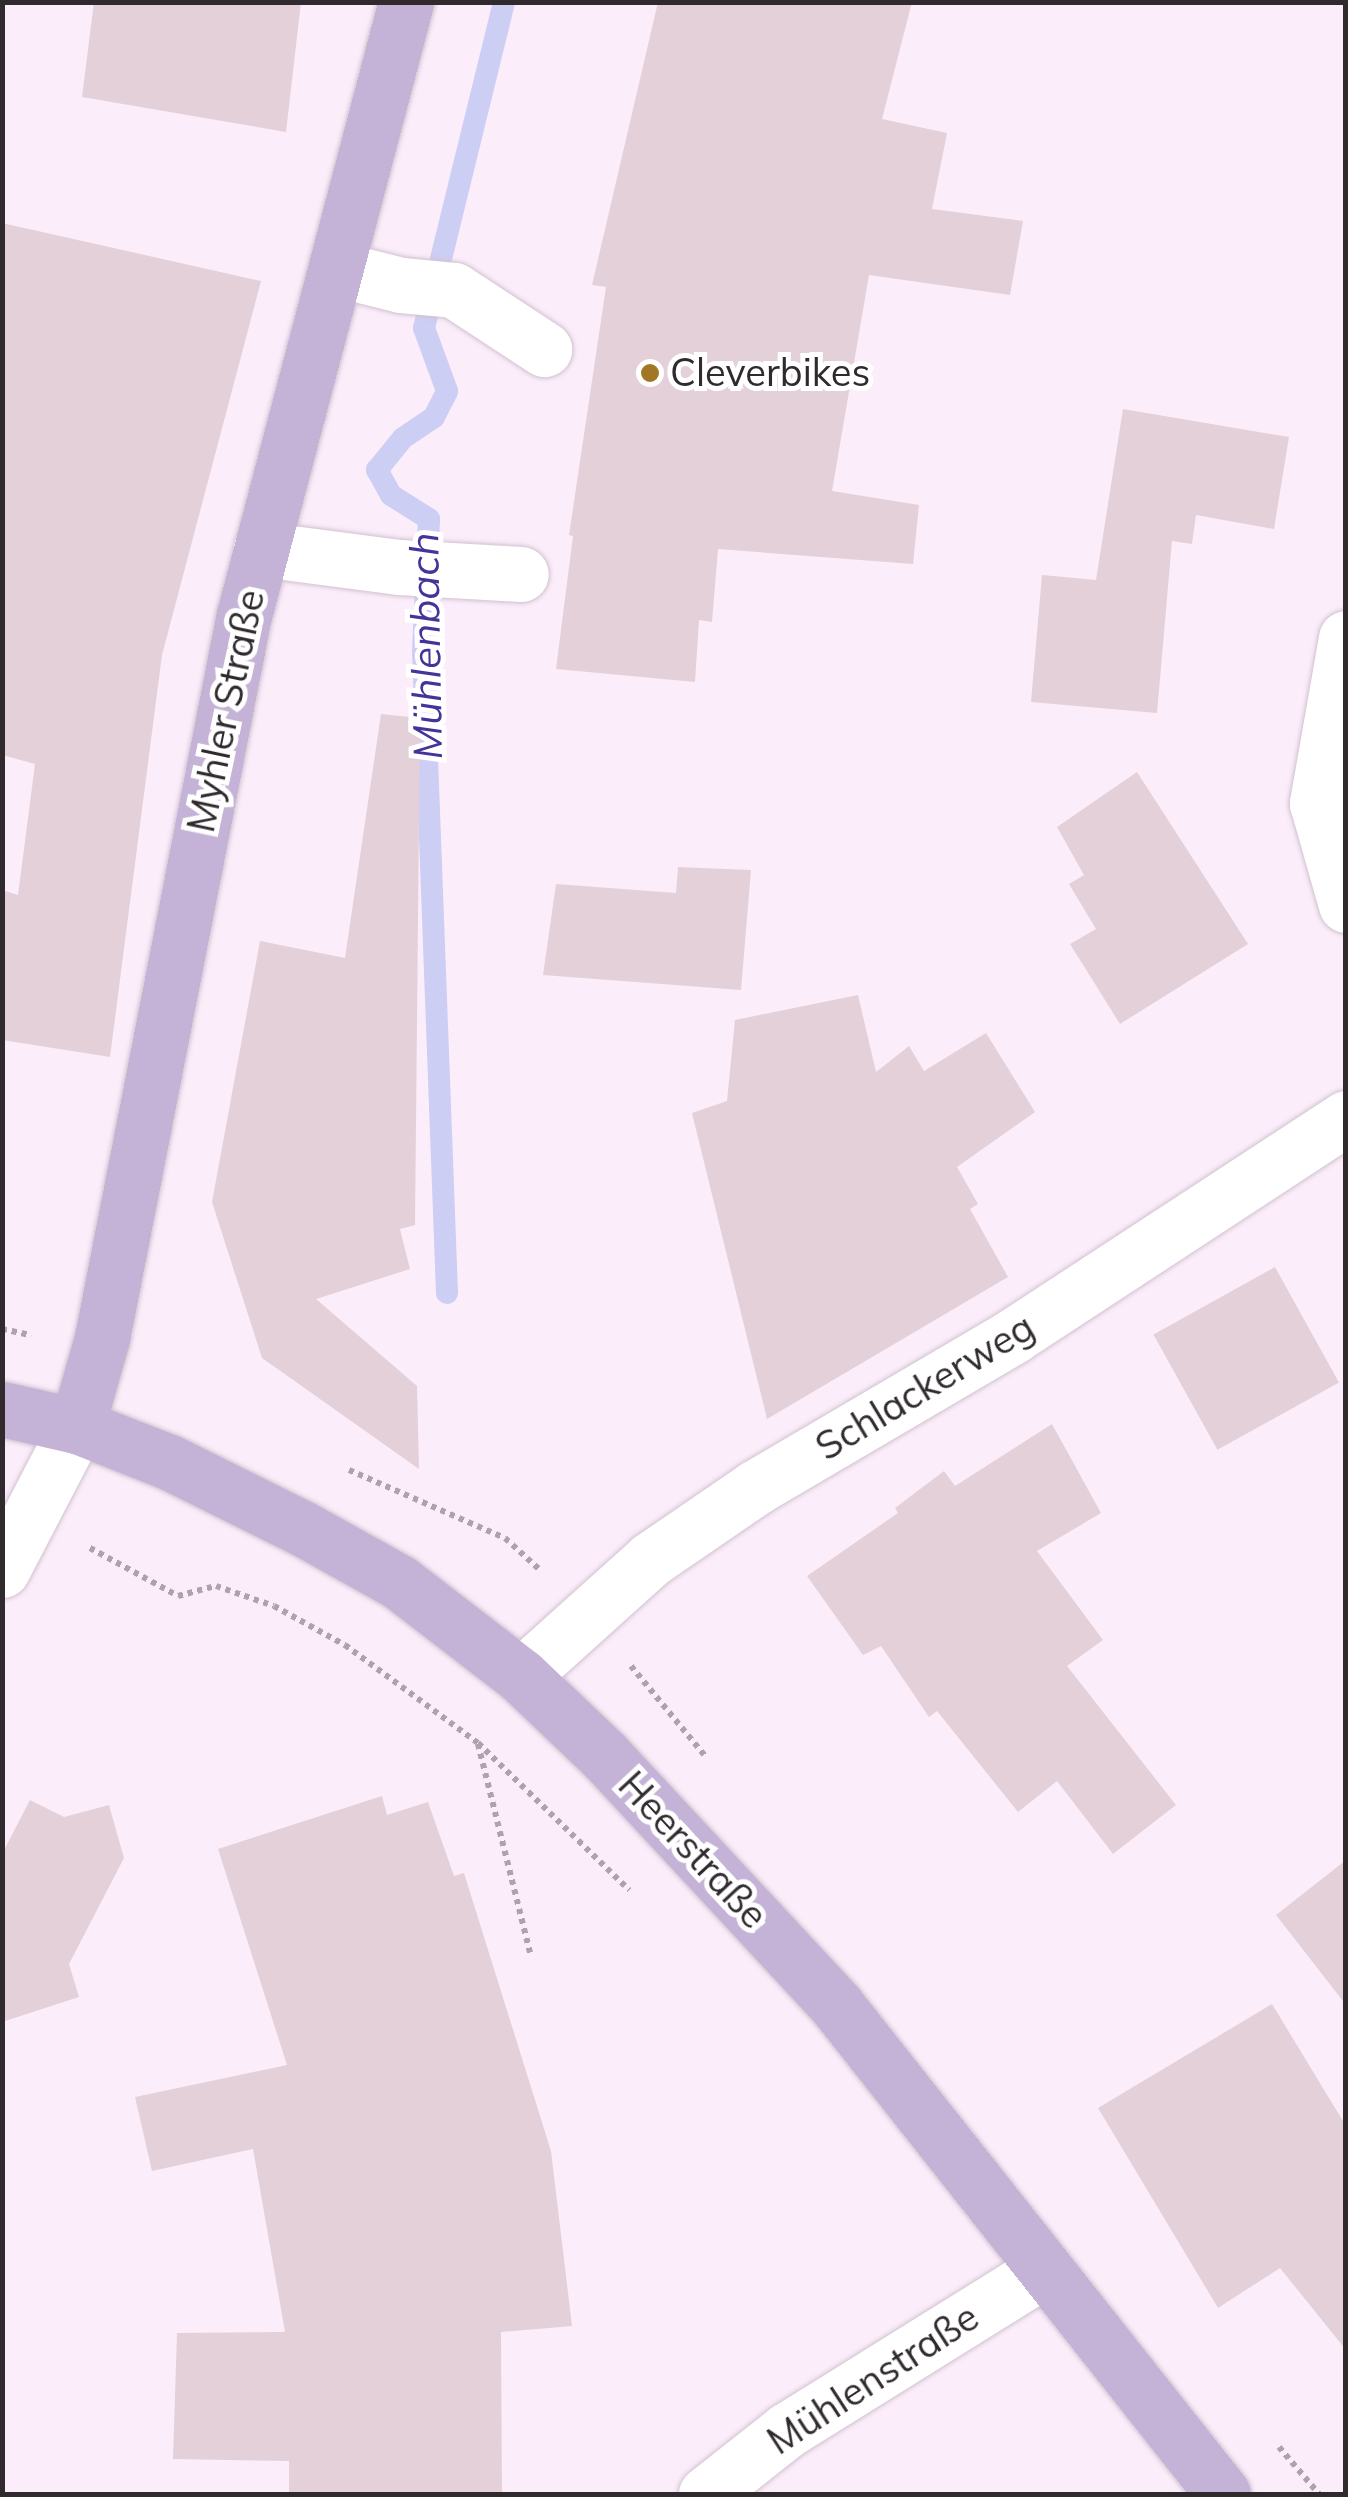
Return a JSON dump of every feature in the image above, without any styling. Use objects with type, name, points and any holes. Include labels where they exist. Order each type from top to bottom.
[{"type":"main road","name":"Myhler Straße","points":[[77,1426],[102,1338],[220,735],[261,548],[406,2]]},
{"type":"main road","name":"Heerstraße","points":[[2,1408],[77,1426],[169,1462],[400,1582],[520,1676],[605,1756],[837,2006],[1223,2494]]},
{"type":"street","points":[[337,268],[427,288],[544,349]]},
{"type":"street","points":[[261,548],[425,569],[521,574]]},
{"type":"street","points":[[1346,638],[1317,803],[1346,905]]},
{"type":"street","name":"Schlackerweg","points":[[520,1676],[651,1559],[756,1488],[1013,1336],[1346,1118]]},
{"type":"street","points":[[2,1570],[77,1426]]},
{"type":"street","name":"Mühlenstraße","points":[[706,2494],[787,2430],[1044,2270]]},
{"type":"path","points":[[32,1516],[178,1596],[216,1586],[274,1606],[345,1645],[478,1743],[630,1891]]},
{"type":"path","points":[[478,1743],[530,1957]]},
{"type":"building","points":[[94,2],[301,2],[286,132],[82,97]]},
{"type":"building","points":[[658,2],[912,2],[882,119],[947,133],[932,209],[1023,221],[1010,295],[869,275],[832,491],[919,505],[913,564],[718,549],[712,622],[699,620],[695,682],[556,669],[573,536],[569,535],[606,287],[592,285]]},
{"type":"building","points":[[2,223],[261,281],[162,655],[110,1057],[2,1040],[2,890],[18,895],[35,764],[2,755]]},
{"type":"building","points":[[1123,409],[1289,437],[1274,529],[1196,515],[1192,544],[1172,541],[1157,713],[1031,702],[1042,575],[1096,580]]},
{"type":"building","points":[[381,714],[420,718],[415,1225],[400,1229],[410,1269],[316,1299],[417,1386],[419,1469],[262,1358],[212,1202],[260,941],[345,958]]},
{"type":"building","points":[[1137,772],[1248,944],[1120,1024],[1070,944],[1096,929],[1069,884],[1084,875],[1057,827]]},
{"type":"building","points":[[678,867],[751,870],[741,990],[543,975],[556,884],[676,893]]},
{"type":"building","points":[[858,995],[876,1072],[909,1046],[924,1071],[986,1033],[1035,1112],[957,1167],[978,1204],[970,1209],[1008,1277],[767,1419],[692,1113],[727,1101],[735,1020]]},
{"type":"building","points":[[1275,1267],[1339,1382],[1217,1450],[1153,1334]]},
{"type":"building","points":[[1052,1424],[1101,1513],[1037,1551],[1103,1640],[1067,1666],[1176,1805],[1113,1854],[1057,1781],[1018,1812],[937,1711],[929,1717],[881,1646],[863,1655],[807,1576],[898,1513],[895,1508],[944,1471],[955,1486]]},
{"type":"building","points":[[382,1796],[387,1815],[428,1802],[454,1876],[464,1873],[551,2151],[572,2326],[501,2332],[502,2494],[289,2494],[289,2461],[173,2459],[177,2333],[285,2332],[253,2149],[152,2171],[135,2097],[287,2065],[218,1849]]},
{"type":"building","points":[[30,1800],[64,1817],[109,1805],[124,1858],[69,1964],[79,1997],[2,2022],[2,1854]]},
{"type":"building","points":[[1346,1860],[1346,2005],[1276,1915]]},
{"type":"building","points":[[1272,2004],[1346,2126],[1346,2350],[1280,2268],[1218,2308],[1098,2108]]},
{"type":"waterway","name":"Mühlenbach","points":[[447,1293],[423,652],[429,519],[391,495],[377,470],[403,438],[434,417],[447,391],[424,328],[504,2]]},
{"type":"place","name":"Cleverbikes","points":[[650,373]]}]
